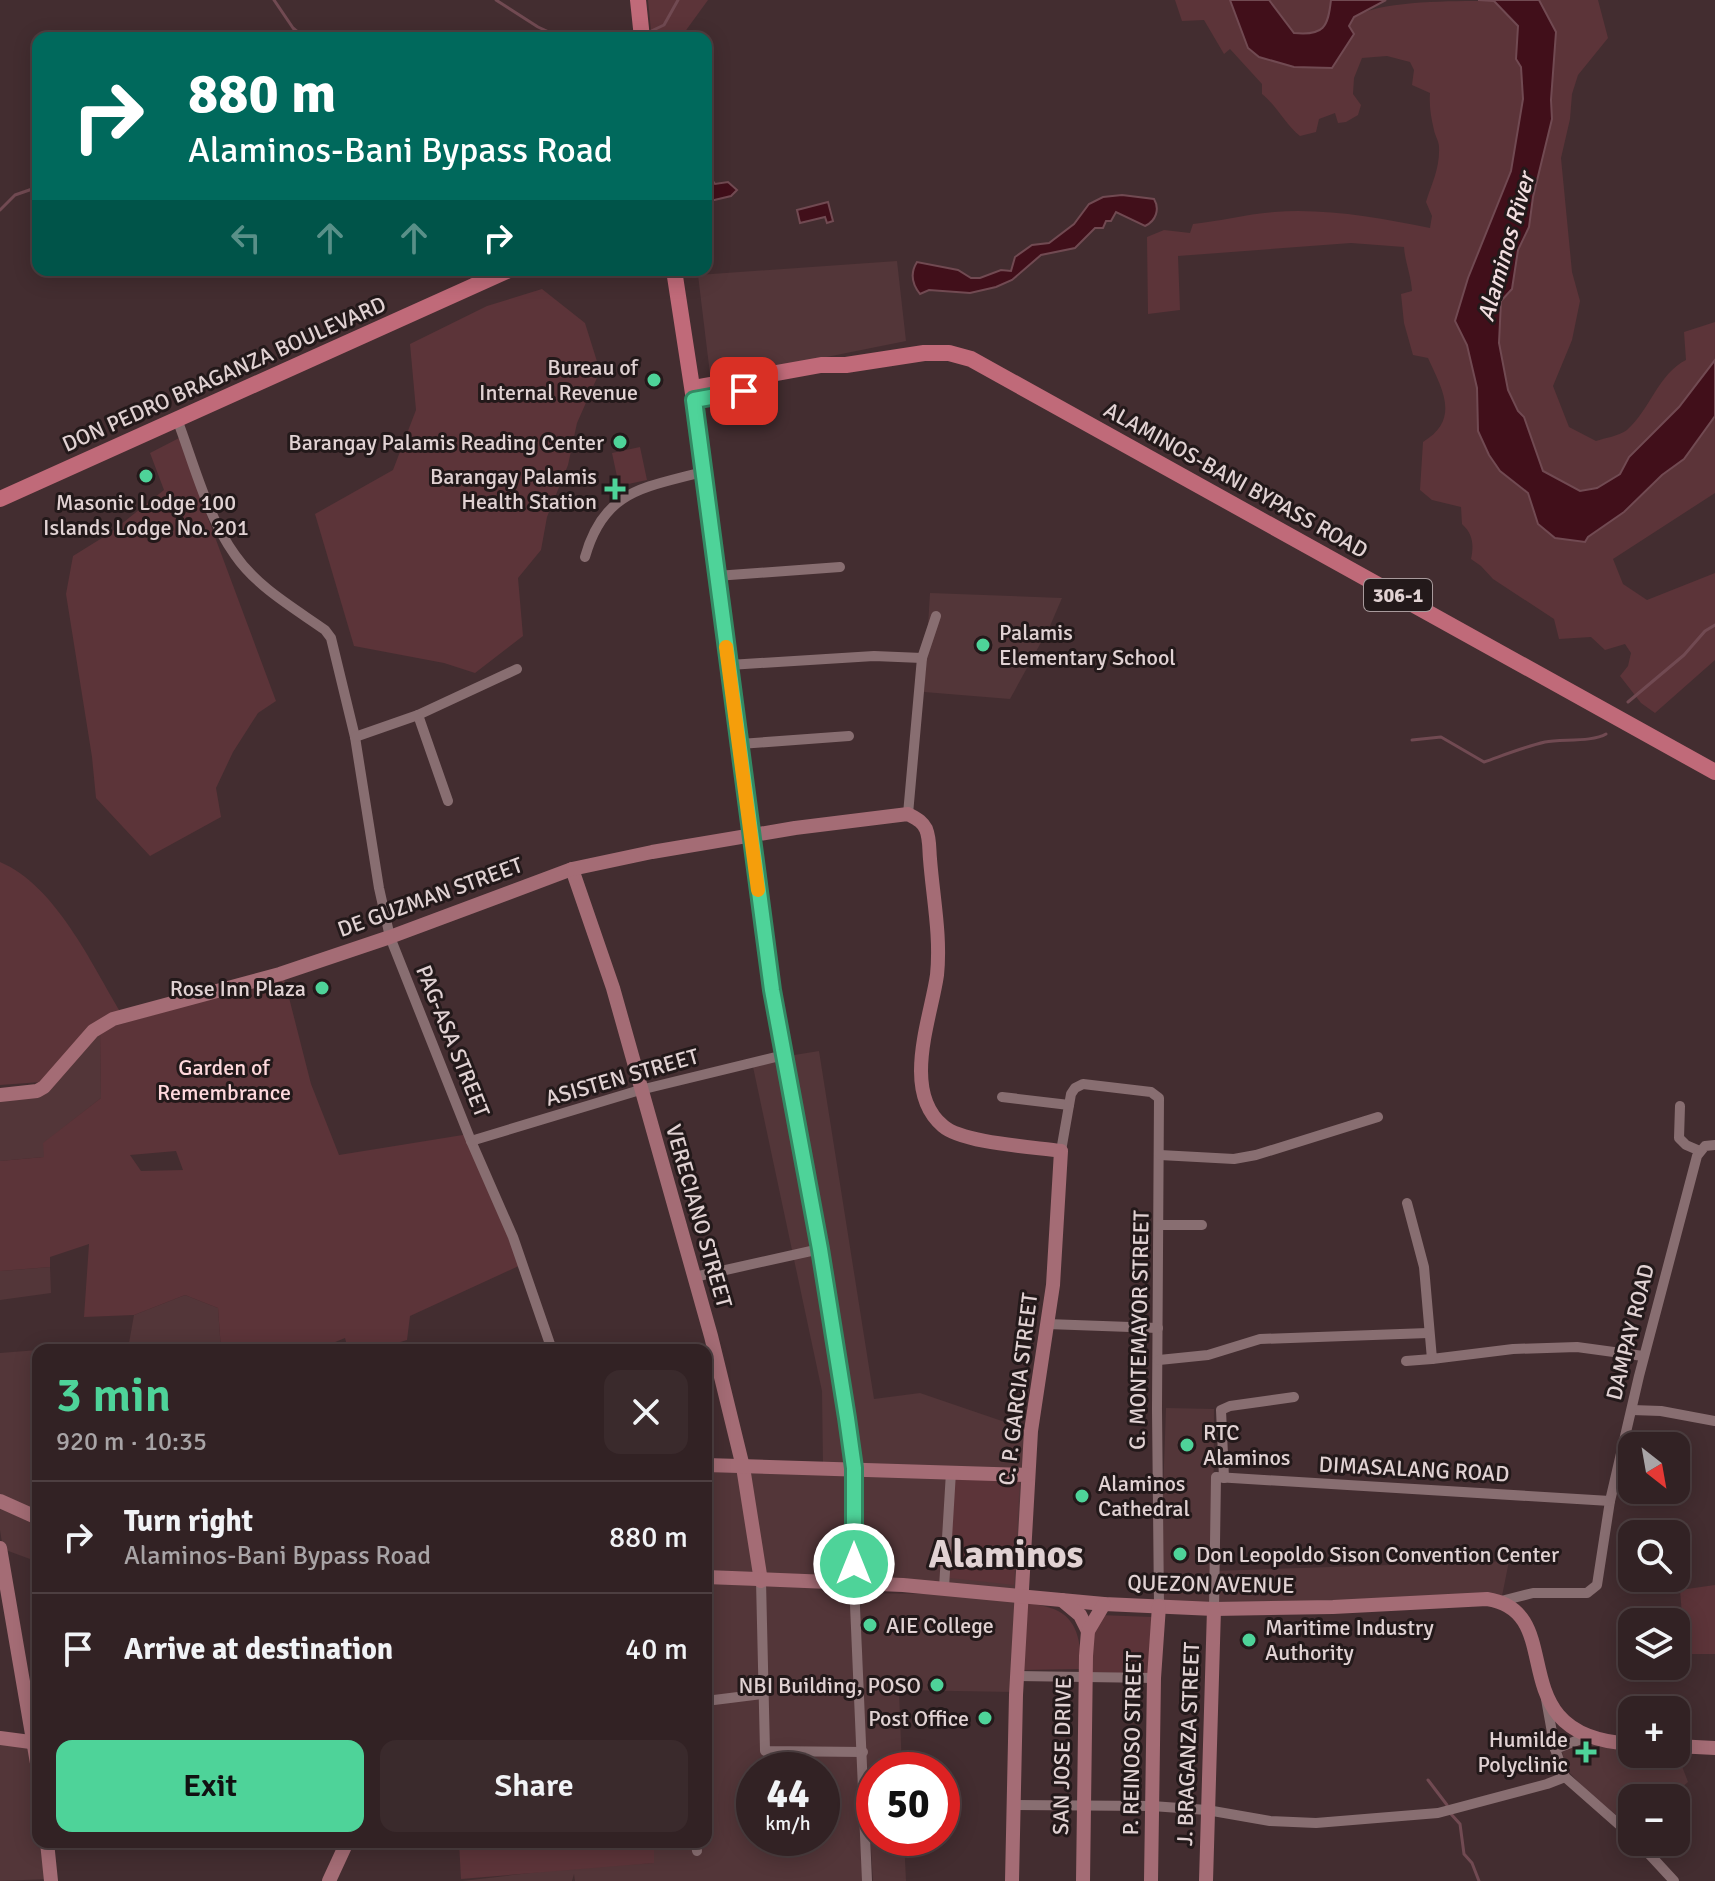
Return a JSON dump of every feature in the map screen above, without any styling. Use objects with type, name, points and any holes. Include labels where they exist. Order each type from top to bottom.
[{"type":"main road","points":[[639,8],[641,32]]},
{"type":"main road","name":"DON PEDRO BRAGANZA BOULEVARD","points":[[0,499],[496,276]]},
{"type":"main road","points":[[675,276],[693,394]]},
{"type":"main road","name":"ALAMINOS-BANI BYPASS ROAD","points":[[693,394],[821,365],[846,365],[924,353],[949,353],[971,359],[1715,772]]},
{"type":"street","points":[[693,394],[772,990],[820,1249],[854,1468],[854,1582],[863,1752],[765,1751],[761,1581]]},
{"type":"street","name":"PAG-ASA STREET","points":[[177,419],[218,527],[235,556],[252,575],[325,630],[331,638],[355,737],[390,937],[471,1141],[513,1237],[550,1344]]},
{"type":"street","points":[[585,557],[599,520],[622,499],[637,491],[702,472]]},
{"type":"street","points":[[716,576],[840,567]]},
{"type":"street","points":[[936,616],[922,658],[908,814],[921,821],[929,836],[938,927],[936,978],[922,1039],[921,1074],[931,1111],[946,1129],[962,1136],[1061,1151]]},
{"type":"street","points":[[729,665],[874,656],[922,658]]},
{"type":"street","points":[[355,737],[418,715],[517,669]]},
{"type":"street","points":[[418,715],[448,801]]},
{"type":"street","points":[[740,744],[849,736]]},
{"type":"street","name":"DE GUZMAN STREET","points":[[0,1095],[37,1091],[44,1087],[93,1031],[113,1019],[280,974],[390,937],[572,869],[652,852],[908,814]]},
{"type":"street","name":"VERECIANO STREET","points":[[572,869],[613,988],[711,1336],[743,1467],[761,1581]]},
{"type":"street","name":"ASISTEN STREET","points":[[471,1141],[640,1090],[784,1055]]},
{"type":"street","name":"G. MONTEMAYOR STREET","points":[[1070,1100],[1075,1088],[1083,1084],[1151,1092],[1160,1101],[1159,1606]]},
{"type":"street","points":[[1002,1097],[1070,1100]]},
{"type":"street","name":"C. P. GARCIA STREET","points":[[1012,1881],[1017,1676],[1031,1431],[1053,1285],[1061,1151],[1070,1100]]},
{"type":"street","points":[[1680,1106],[1679,1138],[1700,1151],[1705,1146],[1715,1145]]},
{"type":"street","points":[[1160,1155],[1234,1159],[1378,1117]]},
{"type":"street","name":"DAMPAY ROAD","points":[[1501,1601],[1533,1593],[1587,1593],[1593,1591],[1600,1579],[1610,1501],[1643,1356],[1700,1151]]},
{"type":"street","points":[[1407,1203],[1424,1267],[1432,1359]]},
{"type":"street","points":[[1160,1225],[1202,1225]]},
{"type":"street","points":[[694,1277],[820,1249]]},
{"type":"street","points":[[1047,1324],[1158,1328]]},
{"type":"street","points":[[1159,1360],[1208,1355],[1260,1339],[1428,1333]]},
{"type":"street","points":[[1406,1361],[1513,1349],[1577,1347],[1643,1356]]},
{"type":"street","points":[[1214,1609],[1221,1410],[1294,1397]]},
{"type":"street","points":[[1632,1410],[1661,1411],[1715,1421]]},
{"type":"street","points":[[712,1465],[1028,1475]]},
{"type":"street","points":[[944,1588],[951,1472]]},
{"type":"street","name":"DIMASALANG ROAD","points":[[1220,1478],[1610,1501]]},
{"type":"street","points":[[0,1501],[32,1515]]},
{"type":"street","points":[[0,1548],[32,1721]]},
{"type":"street","name":"QUEZON AVENUE","points":[[712,1577],[854,1582],[1104,1604],[1214,1609],[1501,1601]]},
{"type":"street","points":[[1062,1600],[1080,1615],[1088,1631]]},
{"type":"street","points":[[1501,1601],[1519,1614],[1528,1626],[1555,1749],[1565,1777],[1618,1824]]},
{"type":"street","name":"SAN JOSE DRIVE","points":[[1083,1881],[1088,1631],[1104,1604]]},
{"type":"street","name":"P. REINOSO STREET","points":[[1151,1881],[1154,1678],[1159,1606]]},
{"type":"street","name":"J. BRAGANZA STREET","points":[[1206,1881],[1214,1609]]},
{"type":"street","points":[[1017,1676],[1154,1678]]},
{"type":"street","points":[[712,1700],[762,1694]]},
{"type":"street","points":[[1546,1699],[1563,1722],[1589,1736],[1618,1743]]},
{"type":"street","points":[[1555,1749],[1589,1736]]},
{"type":"street","points":[[0,1738],[32,1742]]},
{"type":"street","points":[[1690,1747],[1715,1748]]},
{"type":"street","points":[[1013,1805],[1152,1806],[1207,1810],[1270,1821],[1316,1823],[1421,1815],[1515,1793],[1565,1777]]},
{"type":"street","points":[[48,1848],[51,1881]]},
{"type":"street","points":[[329,1881],[344,1848]]},
{"type":"street","points":[[866,1856],[867,1881]]},
{"type":"street","points":[[1651,1856],[1674,1881]]},
{"type":"shaded area","points":[[897,261],[906,341],[713,380],[698,276]]},
{"type":"shaded area","name":"Palamis Elementary School","points":[[930,593],[1062,598],[1010,699],[924,692]]},
{"type":"shaded area","points":[[100,1033],[101,1098],[44,1143],[44,1157],[0,1161],[0,1100],[42,1093]]},
{"type":"shaded area","points":[[819,1051],[874,1399],[920,1393],[1031,1431],[1022,1595],[854,1583],[861,1752],[856,1752],[856,1856],[866,1856],[867,1881],[575,1881],[574,1874],[572,1881],[462,1881],[573,1868],[653,1863],[654,1848],[712,1848],[712,1465],[823,1467],[822,1391],[752,1062]]},
{"type":"shaded area","points":[[50,1267],[51,1293],[0,1300],[0,1271]]},
{"type":"shaded area","points":[[185,1295],[218,1308],[221,1344],[117,1344],[129,1343],[134,1315]]},
{"type":"shaded area","points":[[32,1350],[32,1560],[3,1549],[0,1530],[0,1353]]},
{"type":"shaded area","points":[[1166,1408],[1214,1409],[1213,1571],[1509,1561],[1501,1601],[1159,1606]]},
{"type":"shaded area","points":[[860,1593],[934,1594],[1017,1601],[1013,1692],[899,1690],[901,1752],[865,1751]]},
{"type":"shaded area","points":[[0,1737],[32,1741],[32,1848],[44,1848],[49,1879],[0,1881]]},
{"type":"shaded area","points":[[1586,1742],[1618,1747],[1618,1768],[1683,1768],[1688,1782],[1618,1784],[1618,1817],[1568,1771],[1562,1752]]},
{"type":"shaded area","points":[[871,1856],[905,1856],[906,1881],[873,1881]]},
{"type":"green space","points":[[648,0],[708,0],[685,32],[651,31]]},
{"type":"green space","points":[[1175,0],[1230,0],[1248,48],[1259,56],[1294,67],[1332,68],[1354,17],[1382,7],[1494,1],[1518,26],[1516,59],[1521,67],[1523,99],[1511,171],[1468,278],[1455,321],[1467,345],[1477,388],[1478,431],[1500,471],[1528,493],[1539,524],[1588,537],[1624,512],[1662,475],[1684,459],[1715,416],[1715,493],[1613,559],[1623,584],[1647,600],[1715,573],[1715,660],[1655,713],[1641,703],[1620,676],[1628,666],[1631,653],[1625,644],[1605,650],[1591,637],[1559,639],[1554,619],[1493,579],[1471,559],[1472,540],[1462,524],[1461,507],[1432,500],[1420,490],[1423,442],[1442,424],[1445,403],[1428,358],[1413,355],[1404,323],[1401,294],[1412,291],[1404,247],[1351,243],[1178,256],[1180,310],[1148,314],[1147,237],[1164,230],[1190,233],[1193,224],[1294,211],[1352,215],[1430,228],[1432,216],[1426,202],[1439,155],[1430,93],[1412,85],[1414,70],[1410,62],[1387,56],[1362,58],[1354,78],[1353,94],[1361,105],[1358,115],[1338,123],[1335,113],[1319,119],[1316,132],[1300,136],[1262,94],[1262,84],[1230,49],[1224,54],[1204,20],[1182,21]]},
{"type":"green space","points":[[1269,0],[1331,0],[1323,28],[1304,34],[1294,33]]},
{"type":"green space","points":[[1539,0],[1598,0],[1608,38],[1578,75],[1561,158],[1572,272],[1580,301],[1572,340],[1553,386],[1569,427],[1596,441],[1627,430],[1668,374],[1686,360],[1684,332],[1715,322],[1715,360],[1712,366],[1679,407],[1629,457],[1620,473],[1597,488],[1579,491],[1543,471],[1530,433],[1508,390],[1499,343],[1501,301],[1512,289],[1518,250],[1529,227],[1552,119],[1556,32]]},
{"type":"green space","points":[[542,289],[585,323],[600,371],[577,423],[568,465],[547,517],[541,550],[518,578],[523,636],[475,673],[444,663],[354,646],[315,514],[393,470],[416,410],[410,344],[487,306]]},
{"type":"green space","points":[[183,436],[206,513],[276,701],[258,713],[233,752],[216,788],[221,817],[150,856],[96,798],[66,594],[73,556],[110,533],[164,490],[150,453]]},
{"type":"green space","points":[[640,447],[647,480],[619,486],[612,453]]},
{"type":"green space","points":[[0,862],[20,873],[55,907],[121,1013],[41,1082],[0,1085]]},
{"type":"green space","name":"Garden of Remembrance","points":[[284,978],[311,1084],[339,1155],[469,1134],[523,1264],[410,1316],[407,1340],[394,1344],[346,1344],[345,1338],[330,1344],[221,1344],[218,1308],[185,1295],[134,1315],[84,1317],[89,1244],[50,1257],[50,1267],[0,1271],[0,1161],[44,1157],[43,1143],[101,1098],[100,1030]],"holes":[[[176,1151],[183,1170],[141,1171],[130,1155]]]},
{"type":"green space","points":[[947,1474],[1020,1478],[1014,1585],[941,1577]]},
{"type":"green space","points":[[1715,1585],[1715,1654],[1690,1654],[1690,1608],[1681,1608],[1680,1592],[1690,1592],[1690,1589]]},
{"type":"green space","points":[[1026,1602],[1054,1609],[1071,1622],[1080,1645],[1081,1669],[1021,1670]]},
{"type":"green space","points":[[1099,1615],[1152,1617],[1149,1674],[1089,1672],[1092,1641]]},
{"type":"green space","points":[[459,1848],[654,1848],[654,1863],[461,1879]]},
{"type":"water","points":[[1230,0],[1269,0],[1294,33],[1304,34],[1323,28],[1331,0],[1386,0],[1354,17],[1349,26],[1354,34],[1332,68],[1294,67],[1259,57],[1248,48]]},
{"type":"water","name":"Alaminos River","points":[[1478,0],[1539,0],[1556,32],[1552,119],[1529,227],[1518,250],[1512,289],[1501,301],[1499,343],[1508,390],[1524,417],[1543,471],[1580,491],[1597,488],[1620,474],[1629,457],[1679,407],[1715,360],[1715,416],[1684,459],[1585,542],[1555,538],[1538,524],[1528,493],[1500,471],[1489,455],[1478,431],[1477,388],[1467,345],[1455,321],[1468,278],[1511,171],[1523,99],[1521,67],[1516,59],[1518,26],[1494,1]]},
{"type":"water","points":[[712,180],[715,184],[728,182],[737,190],[731,196],[712,201]]},
{"type":"water","points":[[1122,195],[1154,199],[1157,211],[1152,221],[1145,226],[1116,212],[1111,221],[1106,221],[1103,228],[1095,228],[1075,248],[1041,255],[1012,280],[996,287],[970,293],[929,290],[920,294],[915,286],[913,274],[917,262],[958,270],[971,278],[1001,270],[1011,271],[1015,257],[1032,245],[1049,243],[1074,224],[1089,204],[1103,197]]},
{"type":"water","points":[[828,202],[833,221],[827,223],[825,217],[800,223],[797,210]]},
{"type":"waterway","points":[[274,0],[298,32]]},
{"type":"waterway","points":[[496,0],[549,32]]},
{"type":"waterway","points":[[649,32],[664,25],[678,0]]},
{"type":"waterway","points":[[0,210],[15,195],[32,189]]},
{"type":"waterway","points":[[1628,702],[1715,625]]},
{"type":"waterway","points":[[1412,740],[1441,737],[1484,762],[1545,742],[1606,734]]},
{"type":"waterway","points":[[1428,1780],[1447,1805]]},
{"type":"waterway","points":[[1451,1814],[1460,1824],[1464,1854],[1472,1863],[1479,1881]]},
{"type":"slow traffic","points":[[726,647],[758,890]]},
{"type":"place","name":"Bureau of Internal Revenue","points":[[654,380]]},
{"type":"place","name":"Barangay Palamis Reading Center","points":[[620,442]]},
{"type":"place","name":"Masonic Lodge 100 Islands Lodge No. 201","points":[[146,476]]},
{"type":"place","name":"Barangay Palamis Health Station","points":[[615,489]]},
{"type":"place","name":"Palamis Elementary School","points":[[983,645]]},
{"type":"place","name":"Rose Inn Plaza","points":[[322,988]]},
{"type":"place","name":"RTC Alaminos","points":[[1187,1445]]},
{"type":"place","name":"Alaminos Cathedral","points":[[1082,1496]]},
{"type":"place","name":"Don Leopoldo Sison Convention Center","points":[[1180,1554]]},
{"type":"place","name":"AIE College","points":[[870,1625]]},
{"type":"place","name":"Maritime Industry Authority","points":[[1249,1640]]},
{"type":"place","name":"NBI Building, POSO","points":[[937,1685]]},
{"type":"place","name":"Post Office","points":[[985,1718]]},
{"type":"place","name":"Humilde Polyclinic","points":[[1586,1752]]},
{"type":"district","name":"Alaminos","points":[[1006,1554]]},
{"type":"route","points":[[744,391],[694,400],[772,990],[820,1249],[854,1468],[854,1564]]}]
